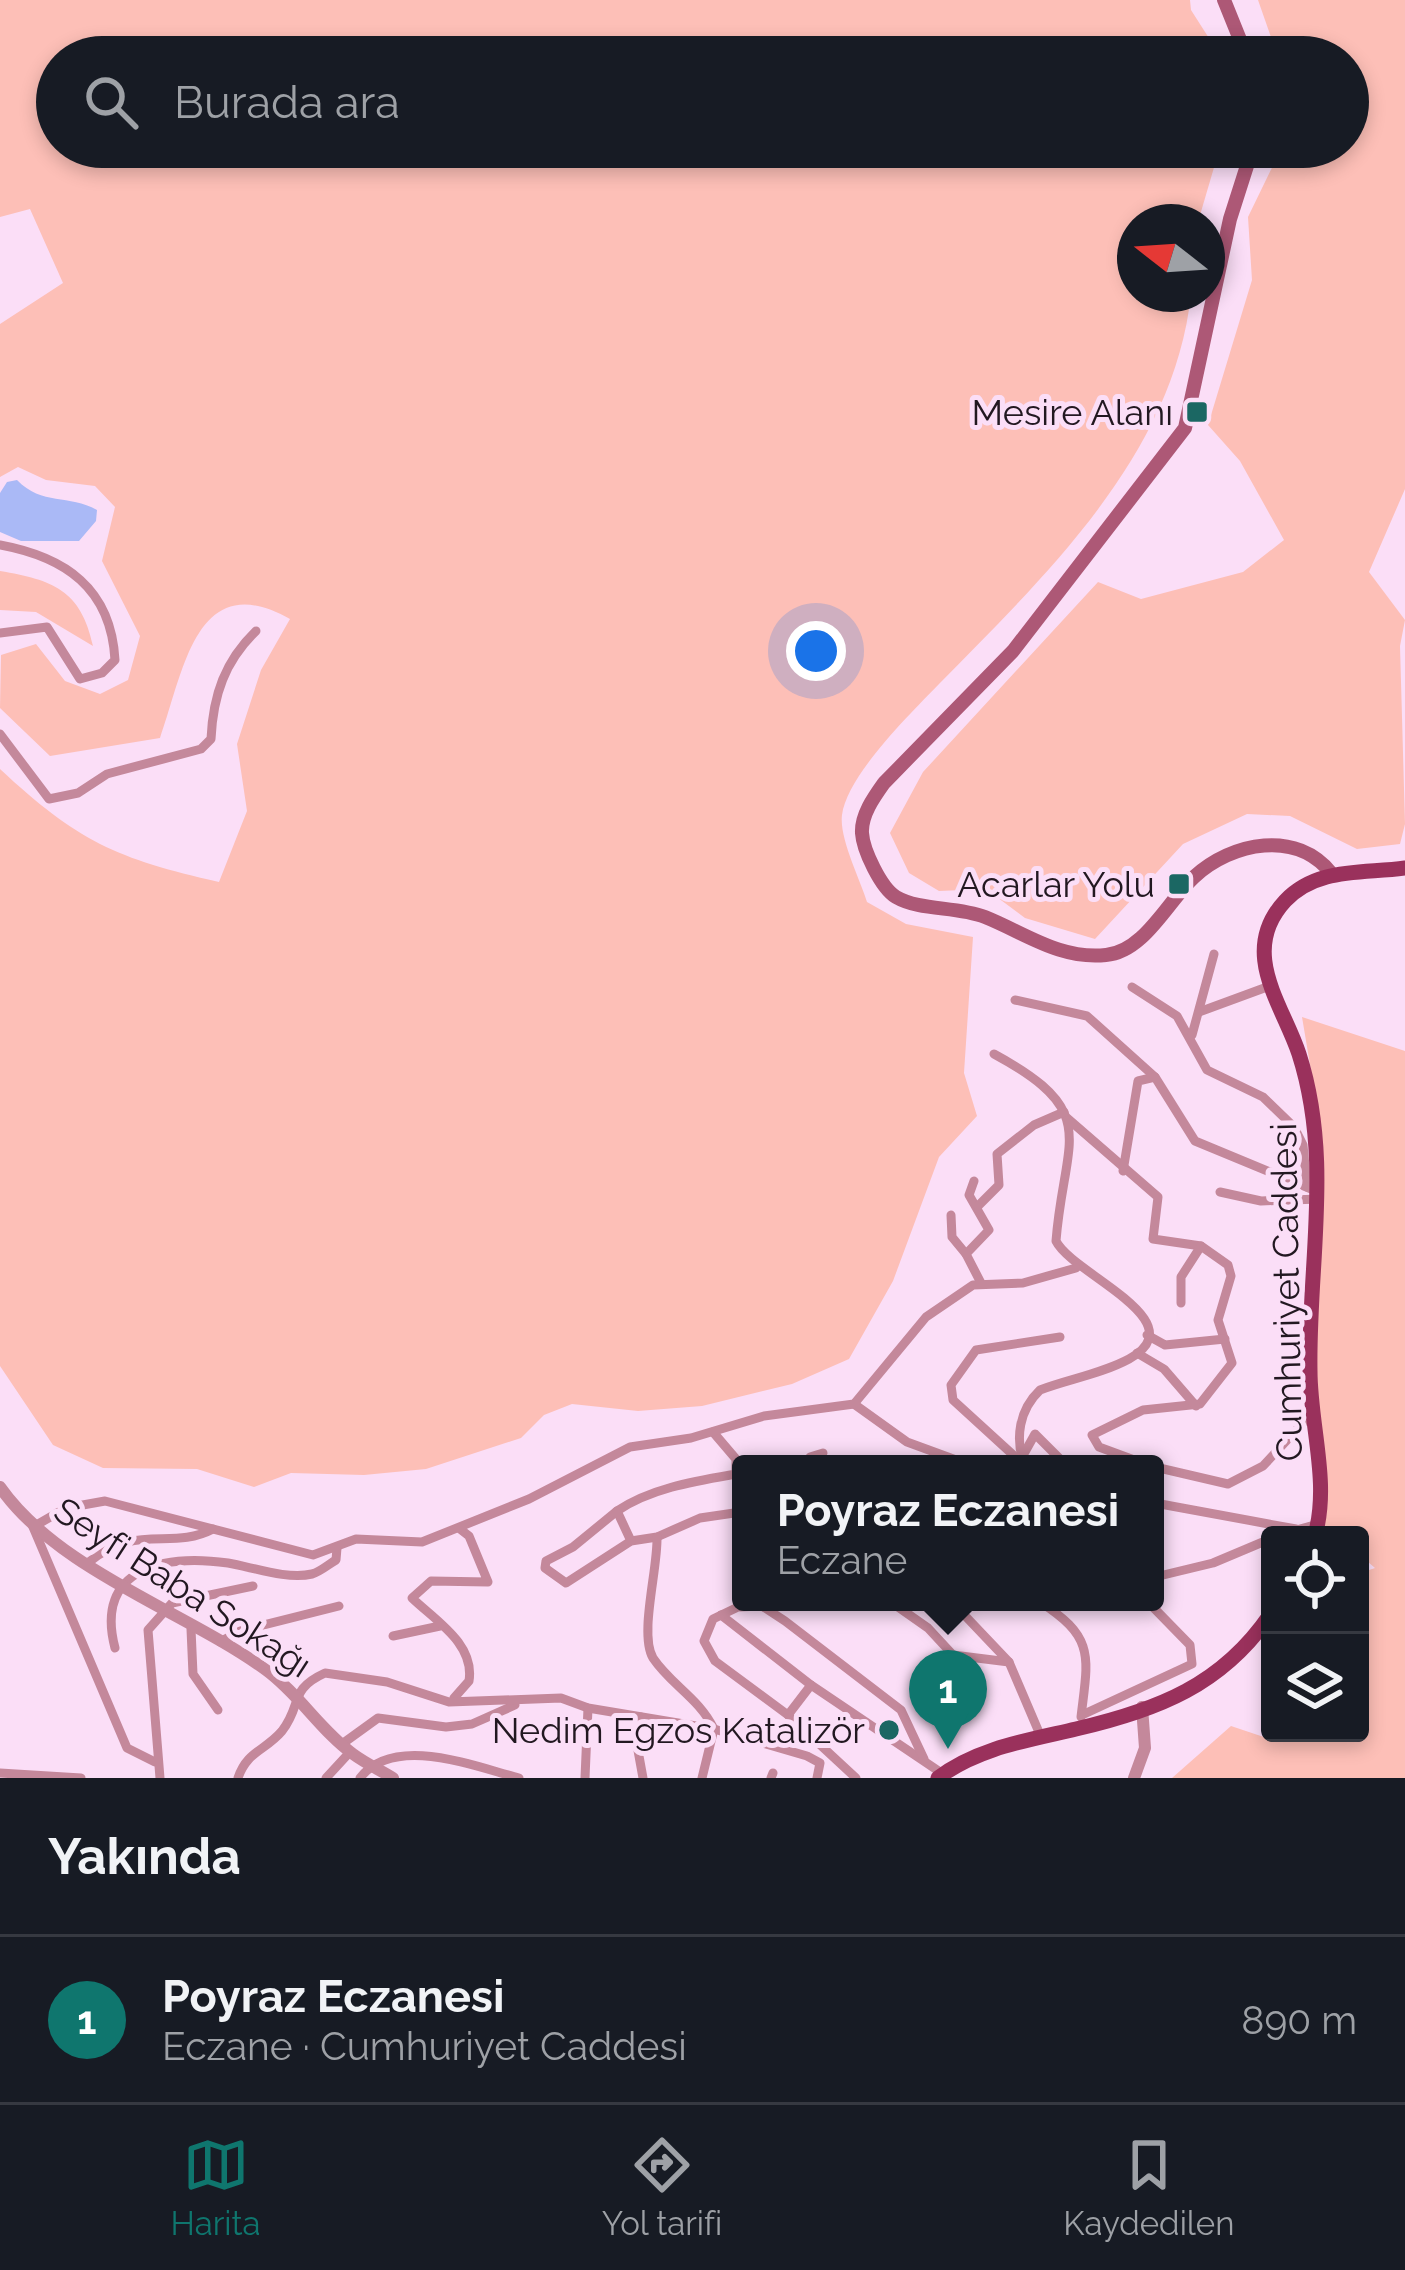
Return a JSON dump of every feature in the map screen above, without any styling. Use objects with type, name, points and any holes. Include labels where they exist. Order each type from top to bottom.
[{"type":"main road","points":[[1224,0],[1239,36]]},
{"type":"main road","points":[[1246,168],[1230,219],[1185,428],[1013,651],[884,783],[868,805],[862,832],[886,888],[896,897],[920,906],[952,905],[1034,942],[1083,955],[1112,956],[1196,875],[1255,845],[1290,846],[1332,874]]},
{"type":"main road","points":[[1267,986],[1264,956],[1283,903],[1332,874],[1405,868]]},
{"type":"main road","name":"Cumhuriyet Caddesi","points":[[1267,986],[1298,1050],[1314,1109],[1310,1373],[1317,1526]]},
{"type":"main road","points":[[940,1776],[981,1754],[1142,1707],[1226,1670],[1261,1626]]},
{"type":"street","points":[[0,545],[35,549],[79,578],[106,612],[115,660],[102,673],[80,679],[47,628],[0,632]]},
{"type":"street","points":[[0,734],[49,799],[78,793],[107,774],[201,748],[211,739],[212,713],[231,655],[256,631]]},
{"type":"street","points":[[1192,1035],[1214,954]]},
{"type":"street","points":[[1198,1013],[1267,986]]},
{"type":"street","points":[[1132,987],[1177,1016],[1192,1035],[1207,1070],[1263,1097],[1294,1127],[1315,1193]]},
{"type":"street","points":[[1016,1000],[1088,1016],[1155,1077],[1196,1141],[1315,1193]]},
{"type":"street","points":[[994,1054],[1050,1087],[1066,1115],[1123,1171],[1158,1197],[1153,1239],[1201,1246],[1228,1265],[1231,1276],[1218,1320],[1232,1363],[1196,1406],[1143,1410],[1092,1435],[1099,1447],[1121,1455]]},
{"type":"street","points":[[1123,1171],[1138,1081],[1155,1077]]},
{"type":"street","points":[[978,1206],[999,1185],[998,1154],[1034,1125],[1066,1115]]},
{"type":"street","points":[[1066,1115],[1069,1156],[1056,1241],[1076,1268],[1138,1306],[1147,1335],[1165,1345],[1225,1339]]},
{"type":"street","points":[[966,1254],[988,1234],[969,1195],[974,1181]]},
{"type":"street","points":[[1220,1192],[1261,1201],[1315,1193]]},
{"type":"street","points":[[950,1215],[952,1237],[980,1283]]},
{"type":"street","points":[[1180,1303],[1181,1276],[1201,1246]]},
{"type":"street","points":[[155,1762],[127,1748],[33,1527],[66,1508],[105,1501],[179,1524],[218,1529],[313,1555],[356,1539],[422,1542],[460,1529],[630,1447],[713,1432],[764,1416],[854,1404],[926,1317],[980,1283],[1023,1283],[1076,1268]]},
{"type":"street","points":[[1023,1455],[1022,1418],[1040,1390],[1097,1373],[1137,1353],[1147,1335]]},
{"type":"street","points":[[1015,1455],[953,1400],[951,1385],[976,1350],[1060,1337]]},
{"type":"street","points":[[1137,1353],[1164,1369],[1196,1406]]},
{"type":"street","points":[[854,1404],[907,1442],[942,1455]]},
{"type":"street","points":[[1164,1469],[1228,1484],[1264,1466],[1314,1411]]},
{"type":"street","points":[[713,1432],[733,1455]]},
{"type":"street","points":[[1026,1455],[1035,1434],[1056,1455]]},
{"type":"street","points":[[819,1455],[823,1454]]},
{"type":"street","points":[[732,1475],[680,1484],[617,1511],[573,1547],[546,1561],[545,1568],[566,1583],[631,1541],[657,1538],[700,1518],[732,1513]]},
{"type":"street","name":"Seyfi Baba Sokağı","points":[[3,1496],[33,1527],[295,1693],[346,1748],[393,1778]]},
{"type":"street","points":[[1164,1505],[1280,1526]]},
{"type":"street","points":[[617,1511],[631,1541]]},
{"type":"street","points":[[89,1562],[116,1543],[168,1534],[186,1539],[218,1529]]},
{"type":"street","points":[[449,1701],[469,1681],[470,1659],[412,1598],[430,1581],[488,1582],[470,1536],[460,1529]]},
{"type":"street","points":[[657,1538],[655,1592],[647,1626],[651,1654],[702,1705],[714,1729],[702,1778]]},
{"type":"street","points":[[1164,1575],[1213,1563],[1261,1543]]},
{"type":"street","points":[[115,1648],[110,1606],[121,1586],[139,1572],[172,1564],[221,1562],[313,1574],[336,1560],[337,1548]]},
{"type":"street","points":[[160,1778],[155,1762],[148,1630],[172,1603],[254,1586]]},
{"type":"street","points":[[220,1642],[240,1631],[339,1606]]},
{"type":"street","points":[[739,1611],[721,1615],[705,1632],[715,1661],[788,1714],[824,1760]]},
{"type":"street","points":[[770,1611],[901,1710],[924,1759]]},
{"type":"street","points":[[904,1611],[953,1655],[1009,1662]]},
{"type":"street","points":[[961,1611],[1009,1662],[1041,1737]]},
{"type":"street","points":[[1050,1611],[1084,1640],[1088,1655],[1081,1722]]},
{"type":"street","points":[[1081,1722],[1192,1664],[1190,1646],[1157,1611]]},
{"type":"street","points":[[721,1615],[812,1684],[924,1759],[940,1776]]},
{"type":"street","points":[[393,1636],[440,1626]]},
{"type":"street","points":[[191,1629],[193,1673],[218,1710]]},
{"type":"street","points":[[238,1778],[245,1757],[281,1732],[295,1693],[326,1673],[387,1682],[449,1701],[561,1698],[589,1708],[714,1729],[824,1760],[856,1778]]},
{"type":"street","points":[[788,1714],[812,1684]]},
{"type":"street","points":[[326,1778],[346,1748],[378,1718],[446,1727],[472,1724],[531,1699]]},
{"type":"street","points":[[1134,1778],[1145,1748],[1142,1707]]},
{"type":"street","points":[[585,1778],[589,1708]]},
{"type":"street","points":[[641,1717],[635,1734],[643,1778]]},
{"type":"street","points":[[360,1778],[387,1757],[416,1756],[519,1778]]},
{"type":"street","points":[[817,1778],[824,1760]]},
{"type":"street","points":[[0,1773],[58,1772],[81,1778]]},
{"type":"shaded area","points":[[0,0],[1190,0],[1208,36],[36,36],[36,168],[1214,168],[1203,204],[1117,204],[1117,312],[1188,312],[1180,352],[1160,407],[1132,459],[1062,554],[898,727],[846,799],[844,835],[867,902],[906,924],[973,937],[964,1073],[977,1116],[939,1157],[893,1281],[849,1359],[792,1384],[702,1406],[638,1411],[572,1404],[544,1415],[521,1438],[426,1469],[364,1475],[291,1473],[254,1487],[197,1469],[103,1468],[53,1445],[0,1366],[0,769],[52,814],[100,844],[153,865],[219,882],[247,811],[237,744],[261,670],[290,619],[258,606],[233,606],[214,616],[187,657],[160,738],[50,756],[0,708],[1,655],[36,644],[65,681],[100,694],[128,680],[140,636],[102,561],[115,507],[95,486],[46,480],[18,467],[0,477],[0,324],[63,283],[30,209],[0,217]]},
{"type":"shaded area","points":[[1258,0],[1405,0],[1405,489],[1369,572],[1405,620],[1400,646],[1405,824],[1400,844],[1357,849],[1290,816],[1247,814],[1183,844],[1095,939],[1025,918],[986,889],[939,891],[909,873],[890,833],[923,772],[1098,582],[1141,599],[1243,572],[1284,540],[1240,461],[1208,425],[1252,280],[1248,217],[1272,168],[1369,168],[1369,36],[1271,36]]},
{"type":"shaded area","points":[[0,571],[62,591],[81,612],[93,646],[36,612],[0,610]]},
{"type":"shaded area","points":[[1302,1017],[1405,1051],[1405,1778],[1172,1778],[1231,1726],[1261,1736],[1261,1742],[1369,1742],[1369,1570],[1375,1568],[1369,1563],[1369,1526],[1323,1526],[1314,1369],[1322,1136]]},
{"type":"water","points":[[17,480],[46,497],[97,510],[96,521],[79,541],[21,541],[0,532],[0,493],[7,482]]},
{"type":"place","name":"Mesire Alanı","points":[[1197,412]]},
{"type":"place","name":"Acarlar Yolu","points":[[1179,884]]},
{"type":"place","name":"Nedim Egzos Katalizör","points":[[889,1730]]},
{"type":"place","name":"Poyraz Eczanesi","points":[[948,1749]]}]
